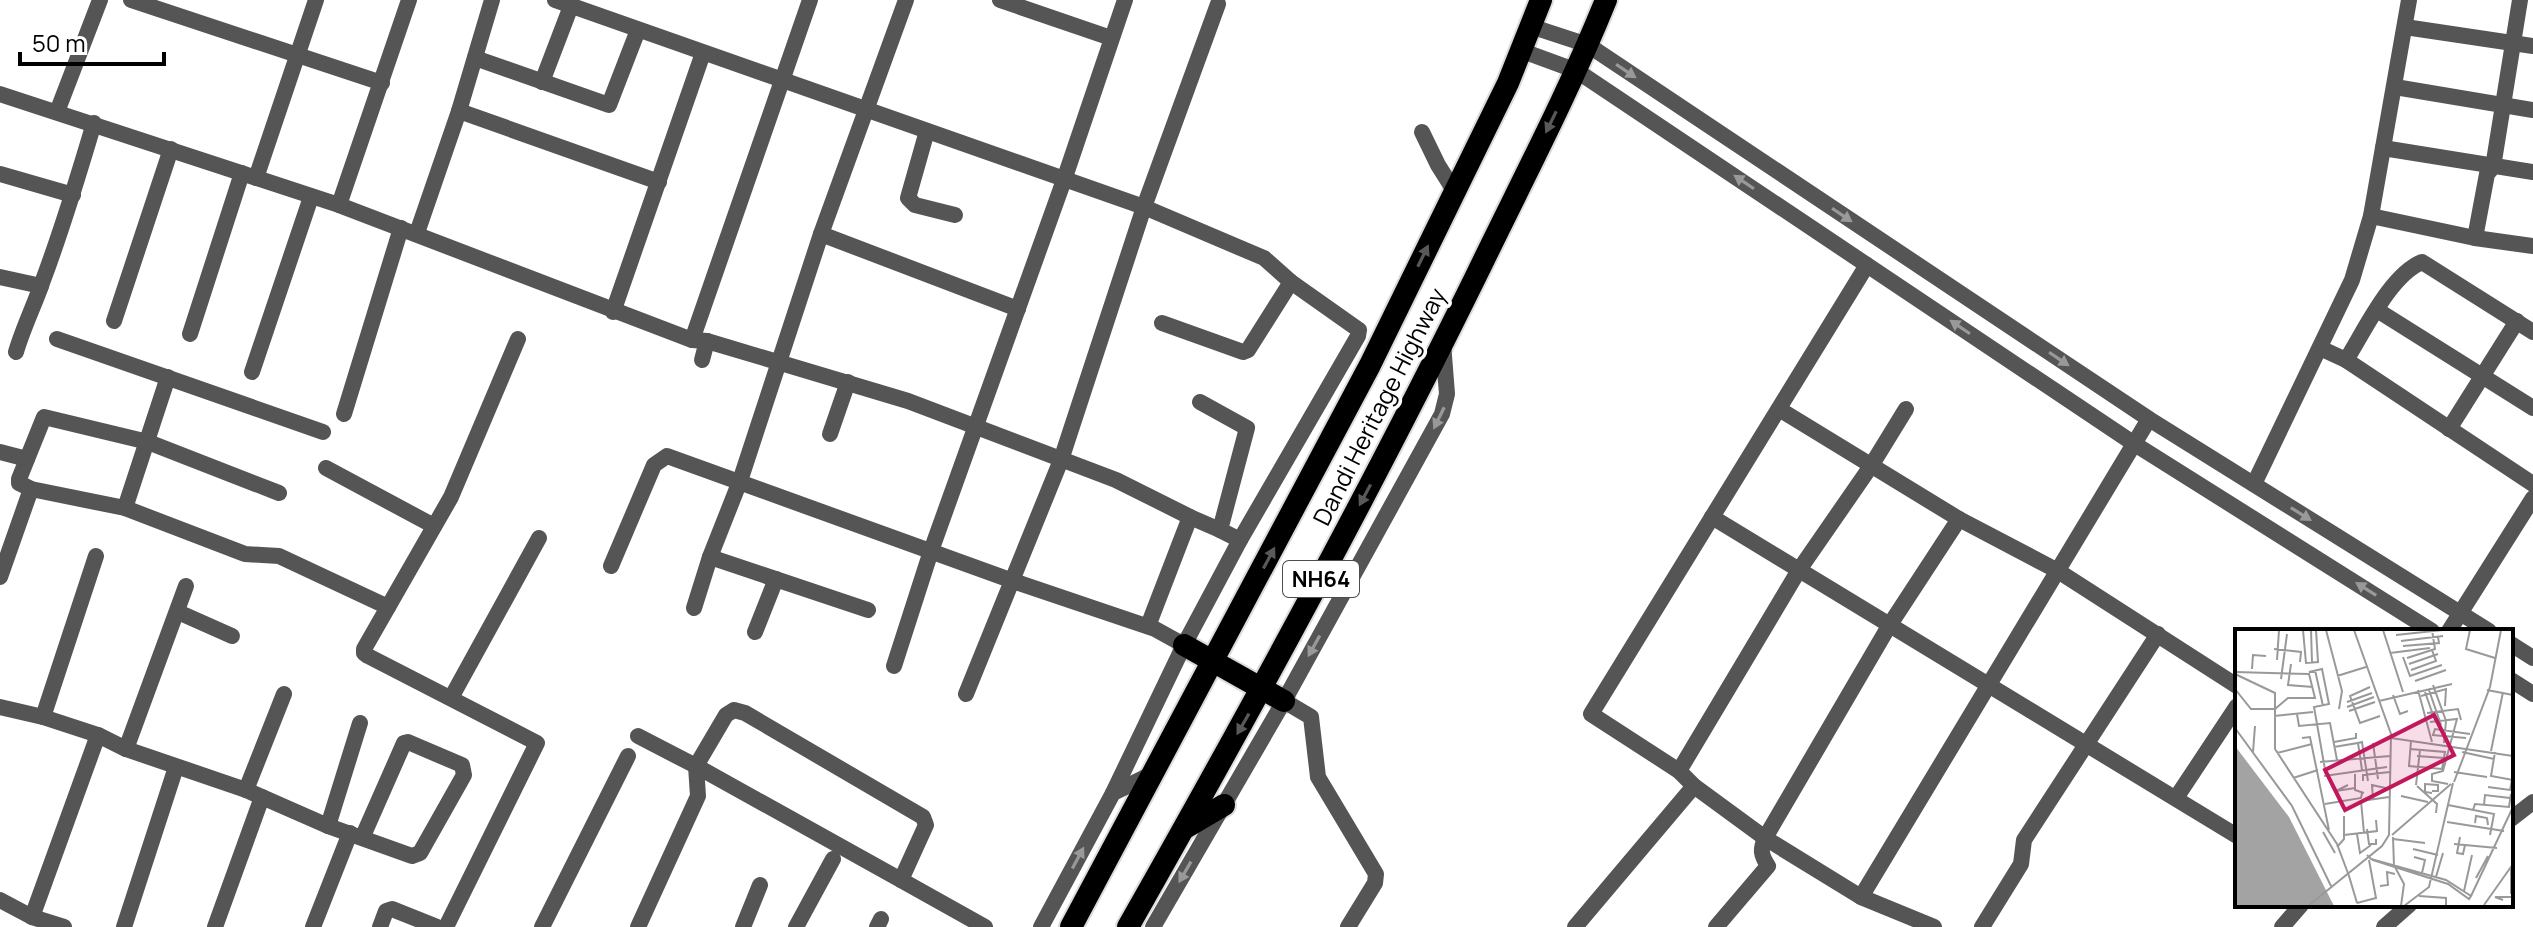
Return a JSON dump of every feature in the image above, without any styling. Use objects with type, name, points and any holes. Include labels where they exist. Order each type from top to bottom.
[{"type":"highway","name":"Dandi Heritage Highway","points":[[1152,774],[1214,662],[1401,302],[1508,83],[1541,0]]},
{"type":"highway","name":"Dandi Heritage Highway","points":[[1184,828],[1264,688],[1447,334],[1577,71],[1606,0]]},
{"type":"highway","points":[[1184,645],[1284,701]]},
{"type":"highway","name":"NH64","points":[[1071,927],[1152,774]]},
{"type":"highway","points":[[1184,828],[1224,805]]},
{"type":"highway","name":"NH64","points":[[1128,927],[1184,828]]},
{"type":"street","points":[[57,112],[100,0]]},
{"type":"street","points":[[131,0],[382,83]]},
{"type":"street","points":[[190,334],[249,175],[299,55],[316,0]]},
{"type":"street","points":[[339,205],[409,0]]},
{"type":"street","points":[[344,414],[409,231],[459,111],[492,0]]},
{"type":"street","points":[[702,360],[699,341],[810,0]]},
{"type":"street","points":[[694,608],[740,481],[821,234],[906,0]]},
{"type":"street","points":[[1000,0],[1111,38]]},
{"type":"street","points":[[894,666],[931,551],[1125,0]]},
{"type":"street","points":[[2254,484],[2352,280],[2371,216],[2409,0]]},
{"type":"street","points":[[2475,238],[2487,174],[2493,167],[2520,0]]},
{"type":"street","points":[[542,82],[563,3],[1144,207],[1264,258],[1359,330],[1184,645],[1113,793],[1041,927]]},
{"type":"street","points":[[966,694],[1061,460],[1144,207],[1218,4]]},
{"type":"street","points":[[1530,26],[1588,45],[2149,419],[2486,629]]},
{"type":"street","points":[[2405,27],[2533,46]]},
{"type":"street","points":[[475,58],[609,105],[638,30]]},
{"type":"street","points":[[1520,50],[1577,71],[2133,443],[2429,629]]},
{"type":"street","points":[[613,312],[703,53]]},
{"type":"street","points":[[2395,87],[2533,110]]},
{"type":"street","points":[[0,94],[339,205],[613,312],[699,341],[848,382],[975,426],[1116,480],[1240,540]]},
{"type":"street","points":[[459,111],[659,182]]},
{"type":"street","points":[[1689,146],[1703,122]]},
{"type":"street","points":[[16,352],[73,195],[94,123]]},
{"type":"street","points":[[927,131],[908,198],[915,205],[955,215]]},
{"type":"street","points":[[1422,132],[1438,165],[1450,201]]},
{"type":"street","points":[[2383,148],[2533,172]]},
{"type":"street","points":[[114,321],[171,149]]},
{"type":"street","points":[[0,174],[73,195]]},
{"type":"street","points":[[252,372],[311,197]]},
{"type":"street","points":[[2371,216],[2475,238],[2533,246]]},
{"type":"street","points":[[821,234],[1018,309]]},
{"type":"street","points":[[2346,360],[2377,310],[2408,269],[2422,262],[2533,332]]},
{"type":"street","points":[[1867,265],[1591,714],[1679,771],[1694,786],[1765,838],[1861,897],[1934,927]]},
{"type":"street","points":[[0,277],[41,286]]},
{"type":"street","points":[[1162,323],[1243,352],[1248,350],[1295,284]]},
{"type":"street","points":[[2377,310],[2533,408]]},
{"type":"street","points":[[2449,429],[2517,321]]},
{"type":"street","points":[[1153,927],[1284,701],[1442,414],[1447,394],[1447,334]]},
{"type":"street","points":[[57,339],[323,432]]},
{"type":"street","points":[[446,927],[537,743],[364,653],[451,497],[518,339]]},
{"type":"street","points":[[2320,348],[2346,360],[2533,484]]},
{"type":"street","points":[[125,508],[168,377]]},
{"type":"street","points":[[830,434],[848,382]]},
{"type":"street","points":[[1200,402],[1247,428],[1220,530]]},
{"type":"street","points":[[1779,409],[1959,519],[2058,571],[2235,685]]},
{"type":"street","points":[[1679,771],[1799,570],[1871,466],[1906,409]]},
{"type":"street","points":[[279,493],[148,442],[44,417],[19,483],[31,489],[125,508],[245,554],[279,556],[388,607]]},
{"type":"street","points":[[1861,897],[2149,419]]},
{"type":"street","points":[[0,452],[27,459]]},
{"type":"street","points":[[611,566],[654,465],[667,456],[1013,581],[1148,626],[1184,645]]},
{"type":"street","points":[[326,468],[434,526]]},
{"type":"street","points":[[0,577],[31,489]]},
{"type":"street","points":[[2450,629],[2533,498]]},
{"type":"street","points":[[1148,626],[1190,517]]},
{"type":"street","points":[[1712,517],[2235,835]]},
{"type":"street","points":[[1716,927],[1768,866],[1761,848],[1765,838],[1889,626],[1959,519]]},
{"type":"street","points":[[451,698],[539,538]]},
{"type":"street","points":[[43,717],[96,556]]},
{"type":"street","points":[[710,557],[868,610]]},
{"type":"street","points":[[755,632],[776,579]]},
{"type":"street","points":[[126,749],[186,586]]},
{"type":"street","points":[[178,612],[232,636]]},
{"type":"street","points":[[1982,927],[2021,864],[2024,840],[2158,634]]},
{"type":"street","points":[[2513,645],[2533,658]]},
{"type":"street","points":[[2513,681],[2533,694]]},
{"type":"street","points":[[215,927],[284,694]]},
{"type":"street","points":[[1284,701],[1311,717],[1318,777],[1376,874],[1375,883],[1348,927]]},
{"type":"street","points":[[0,707],[98,735],[126,749],[254,794],[328,826],[356,835],[412,856],[420,853],[464,775],[462,765],[404,743],[356,835],[313,927]]},
{"type":"street","points":[[2176,798],[2235,709]]},
{"type":"street","points":[[638,927],[698,796],[696,766],[726,715],[734,710],[745,713],[923,817],[926,825],[901,880]]},
{"type":"street","points":[[328,826],[360,723]]},
{"type":"street","points":[[32,917],[98,735]]},
{"type":"street","points":[[638,736],[985,927]]},
{"type":"street","points":[[542,927],[628,756]]},
{"type":"street","points":[[124,927],[176,767]]},
{"type":"street","points":[[1113,793],[1152,774]]},
{"type":"street","points":[[1575,927],[1694,786]]},
{"type":"street","points":[[2513,817],[2533,802]]},
{"type":"street","points":[[796,927],[833,859]]},
{"type":"street","points":[[743,927],[760,885]]},
{"type":"street","points":[[0,900],[32,917],[64,927]]},
{"type":"street","points":[[2282,927],[2299,907]]},
{"type":"street","points":[[2384,927],[2407,907]]},
{"type":"street","points":[[380,927],[386,911],[392,909],[437,927]]}]
